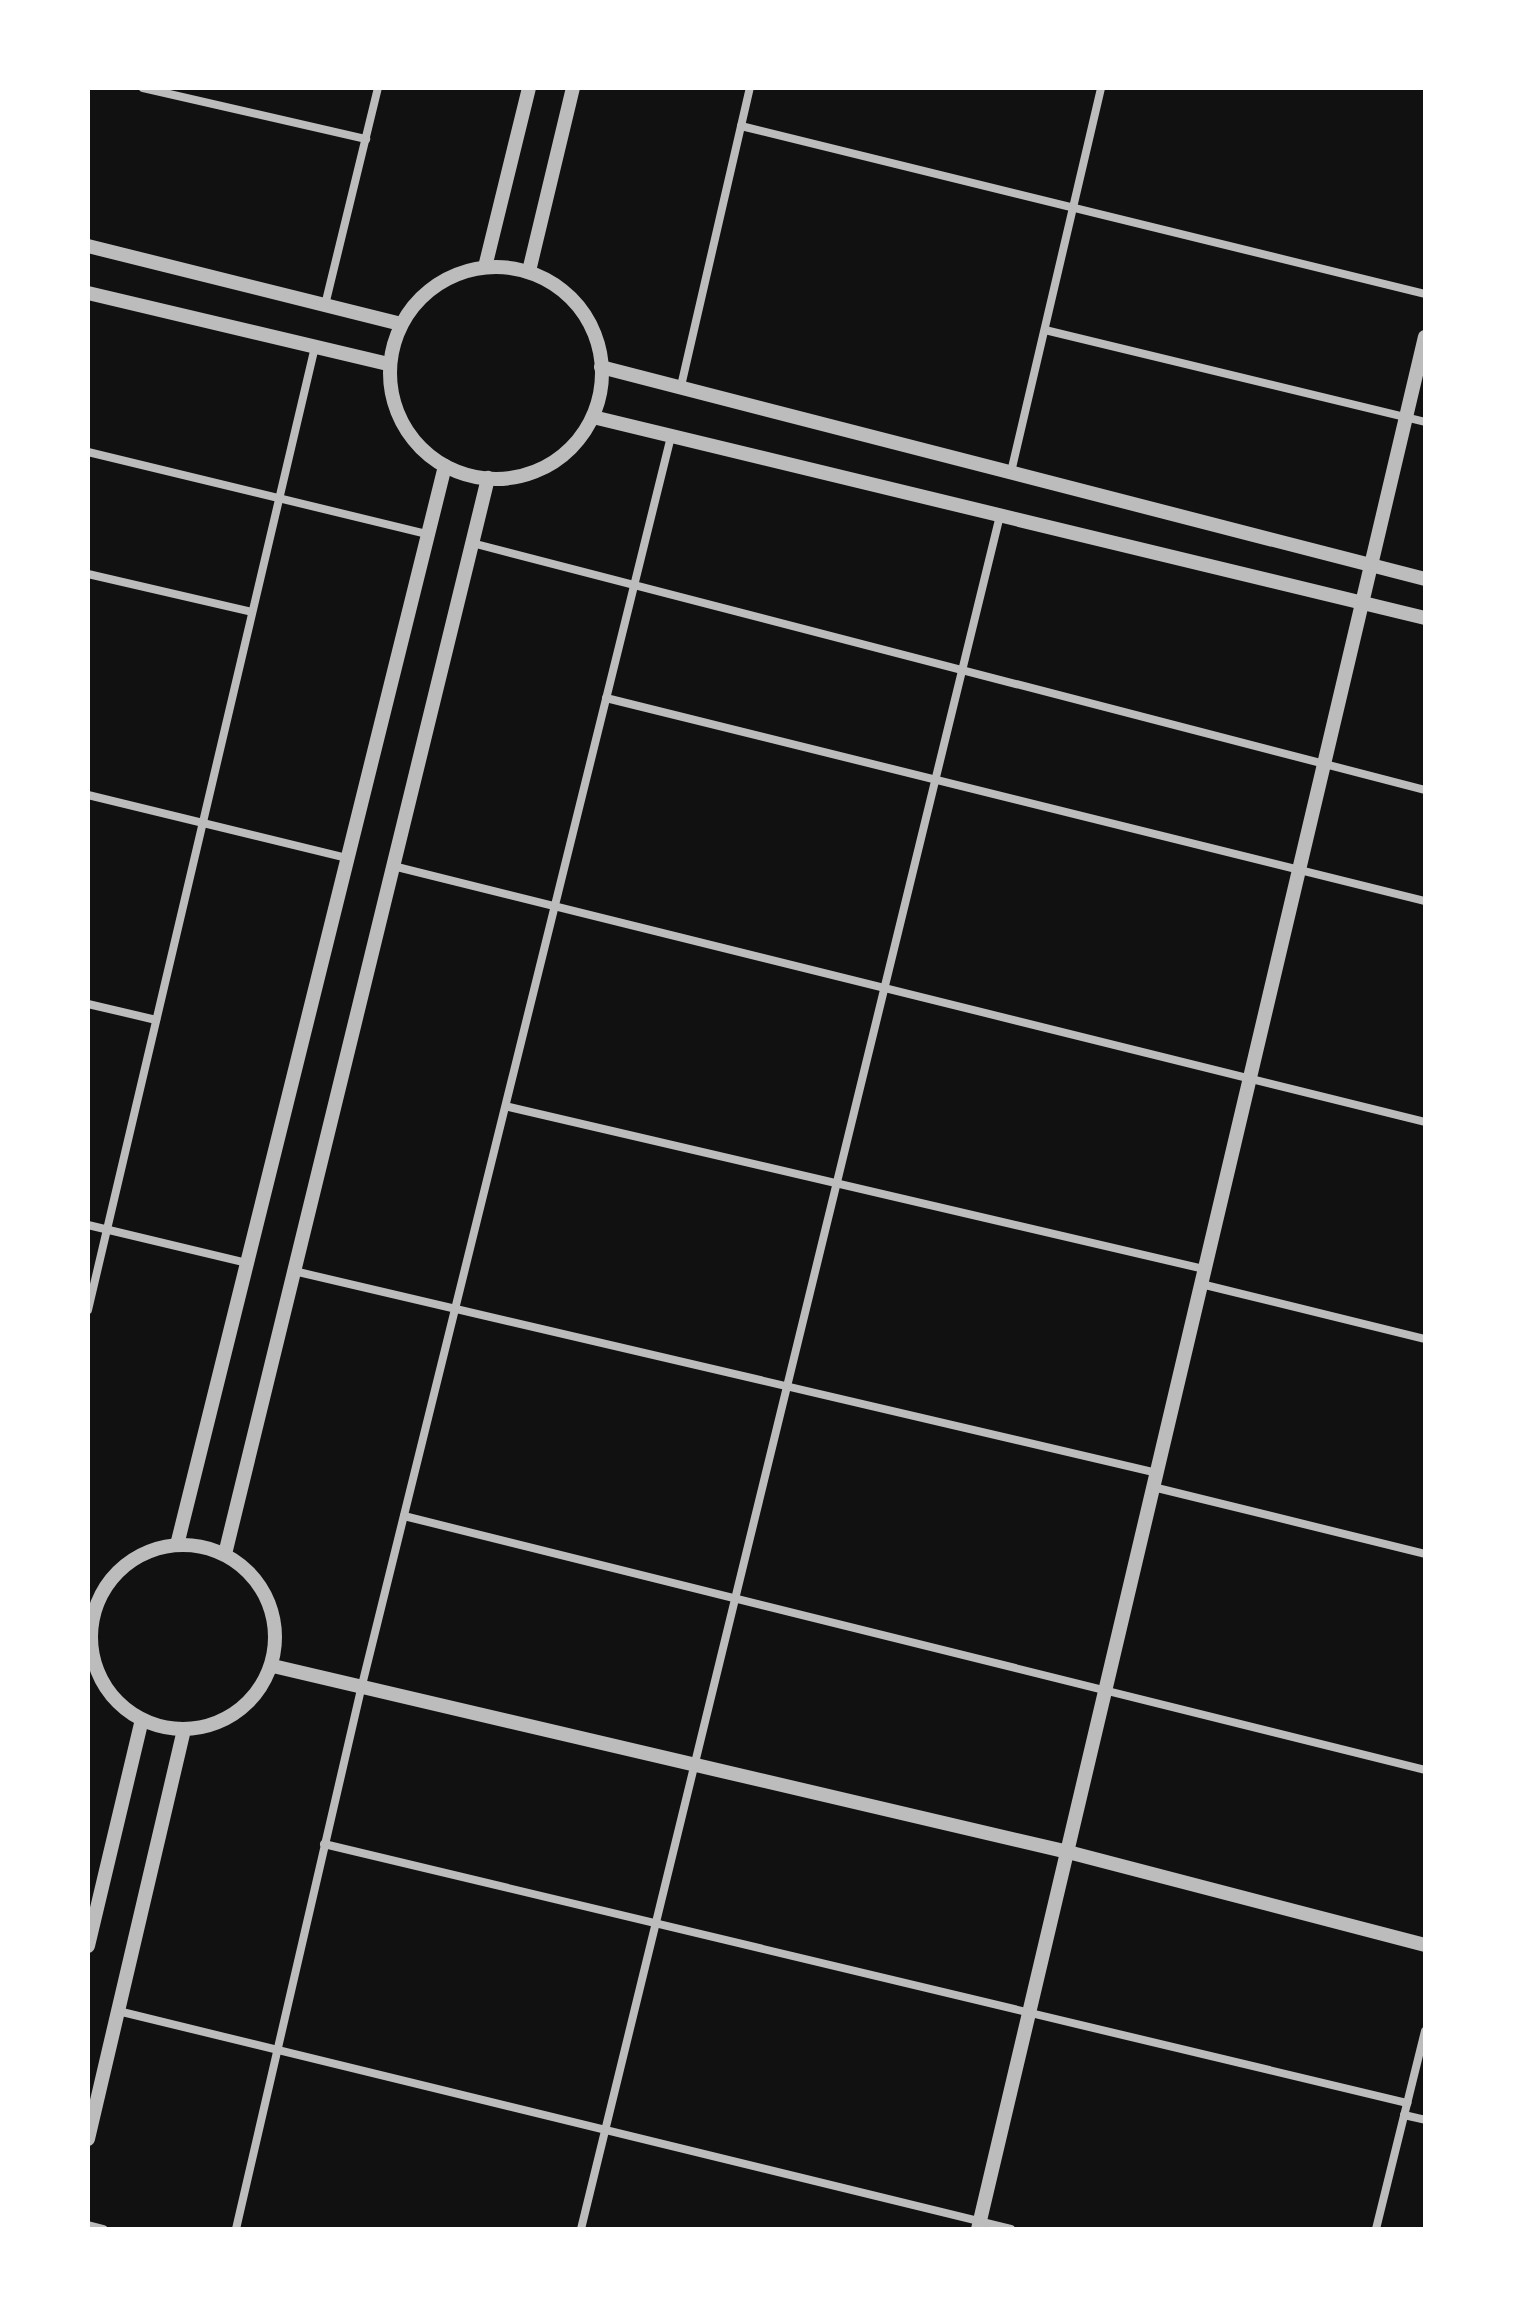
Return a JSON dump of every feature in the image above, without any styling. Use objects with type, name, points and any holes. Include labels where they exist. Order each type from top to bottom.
[{"type":"street","points":[[143,88],[366,139]]},
{"type":"street","points":[[325,305],[378,88]]},
{"type":"street","points":[[485,267],[529,88]]},
{"type":"street","points":[[529,271],[573,88]]},
{"type":"street","points":[[681,386],[750,88]]},
{"type":"street","points":[[1011,472],[1101,88]]},
{"type":"street","points":[[741,126],[1425,294]]},
{"type":"street","points":[[88,246],[400,324]]},
{"type":"street","points":[[485,267],[529,271],[561,287],[586,314],[600,347],[601,367],[593,417],[573,447],[544,468],[509,478],[488,478],[445,466],[420,448],[401,424],[391,395],[389,364],[400,324],[441,281],[485,267]]},
{"type":"street","points":[[88,293],[389,364]]},
{"type":"street","points":[[1045,330],[1425,422]]},
{"type":"street","points":[[979,2225],[1425,337]]},
{"type":"street","points":[[88,1310],[315,347]]},
{"type":"street","points":[[601,367],[1425,579]]},
{"type":"street","points":[[593,417],[1425,618]]},
{"type":"street","points":[[236,2229],[362,1685],[509,1107],[555,906],[671,436]]},
{"type":"street","points":[[88,452],[428,534]]},
{"type":"street","points":[[177,1545],[445,466]]},
{"type":"street","points":[[225,1554],[488,478]]},
{"type":"street","points":[[581,2229],[692,1763],[1000,515]]},
{"type":"street","points":[[472,543],[1322,766],[1425,790]]},
{"type":"street","points":[[88,574],[252,612]]},
{"type":"street","points":[[606,698],[1425,901]]},
{"type":"street","points":[[88,795],[347,858]]},
{"type":"street","points":[[393,866],[1425,1122]]},
{"type":"street","points":[[88,1004],[156,1020]]},
{"type":"street","points":[[509,1107],[836,1183],[1203,1276],[1425,1339]]},
{"type":"street","points":[[88,1225],[247,1263]]},
{"type":"street","points":[[294,1271],[785,1387],[1155,1480],[1425,1554]]},
{"type":"street","points":[[404,1516],[1425,1770]]},
{"type":"street","points":[[177,1545],[225,1554],[261,1586],[271,1607],[276,1631],[273,1666],[253,1699],[235,1714],[213,1725],[184,1729],[142,1720],[106,1688],[95,1666],[91,1615],[107,1586],[132,1560],[177,1545]]},
{"type":"street","points":[[273,1666],[1068,1852],[1425,1945]]},
{"type":"street","points":[[88,1946],[142,1720]]},
{"type":"street","points":[[88,2139],[184,1729]]},
{"type":"street","points":[[324,1844],[1407,2103]]},
{"type":"street","points":[[118,2011],[979,2225],[1011,2229]]},
{"type":"street","points":[[1376,2229],[1425,2031]]},
{"type":"street","points":[[1404,2115],[1425,2120]]},
{"type":"street","points":[[88,2225],[103,2229]]}]
